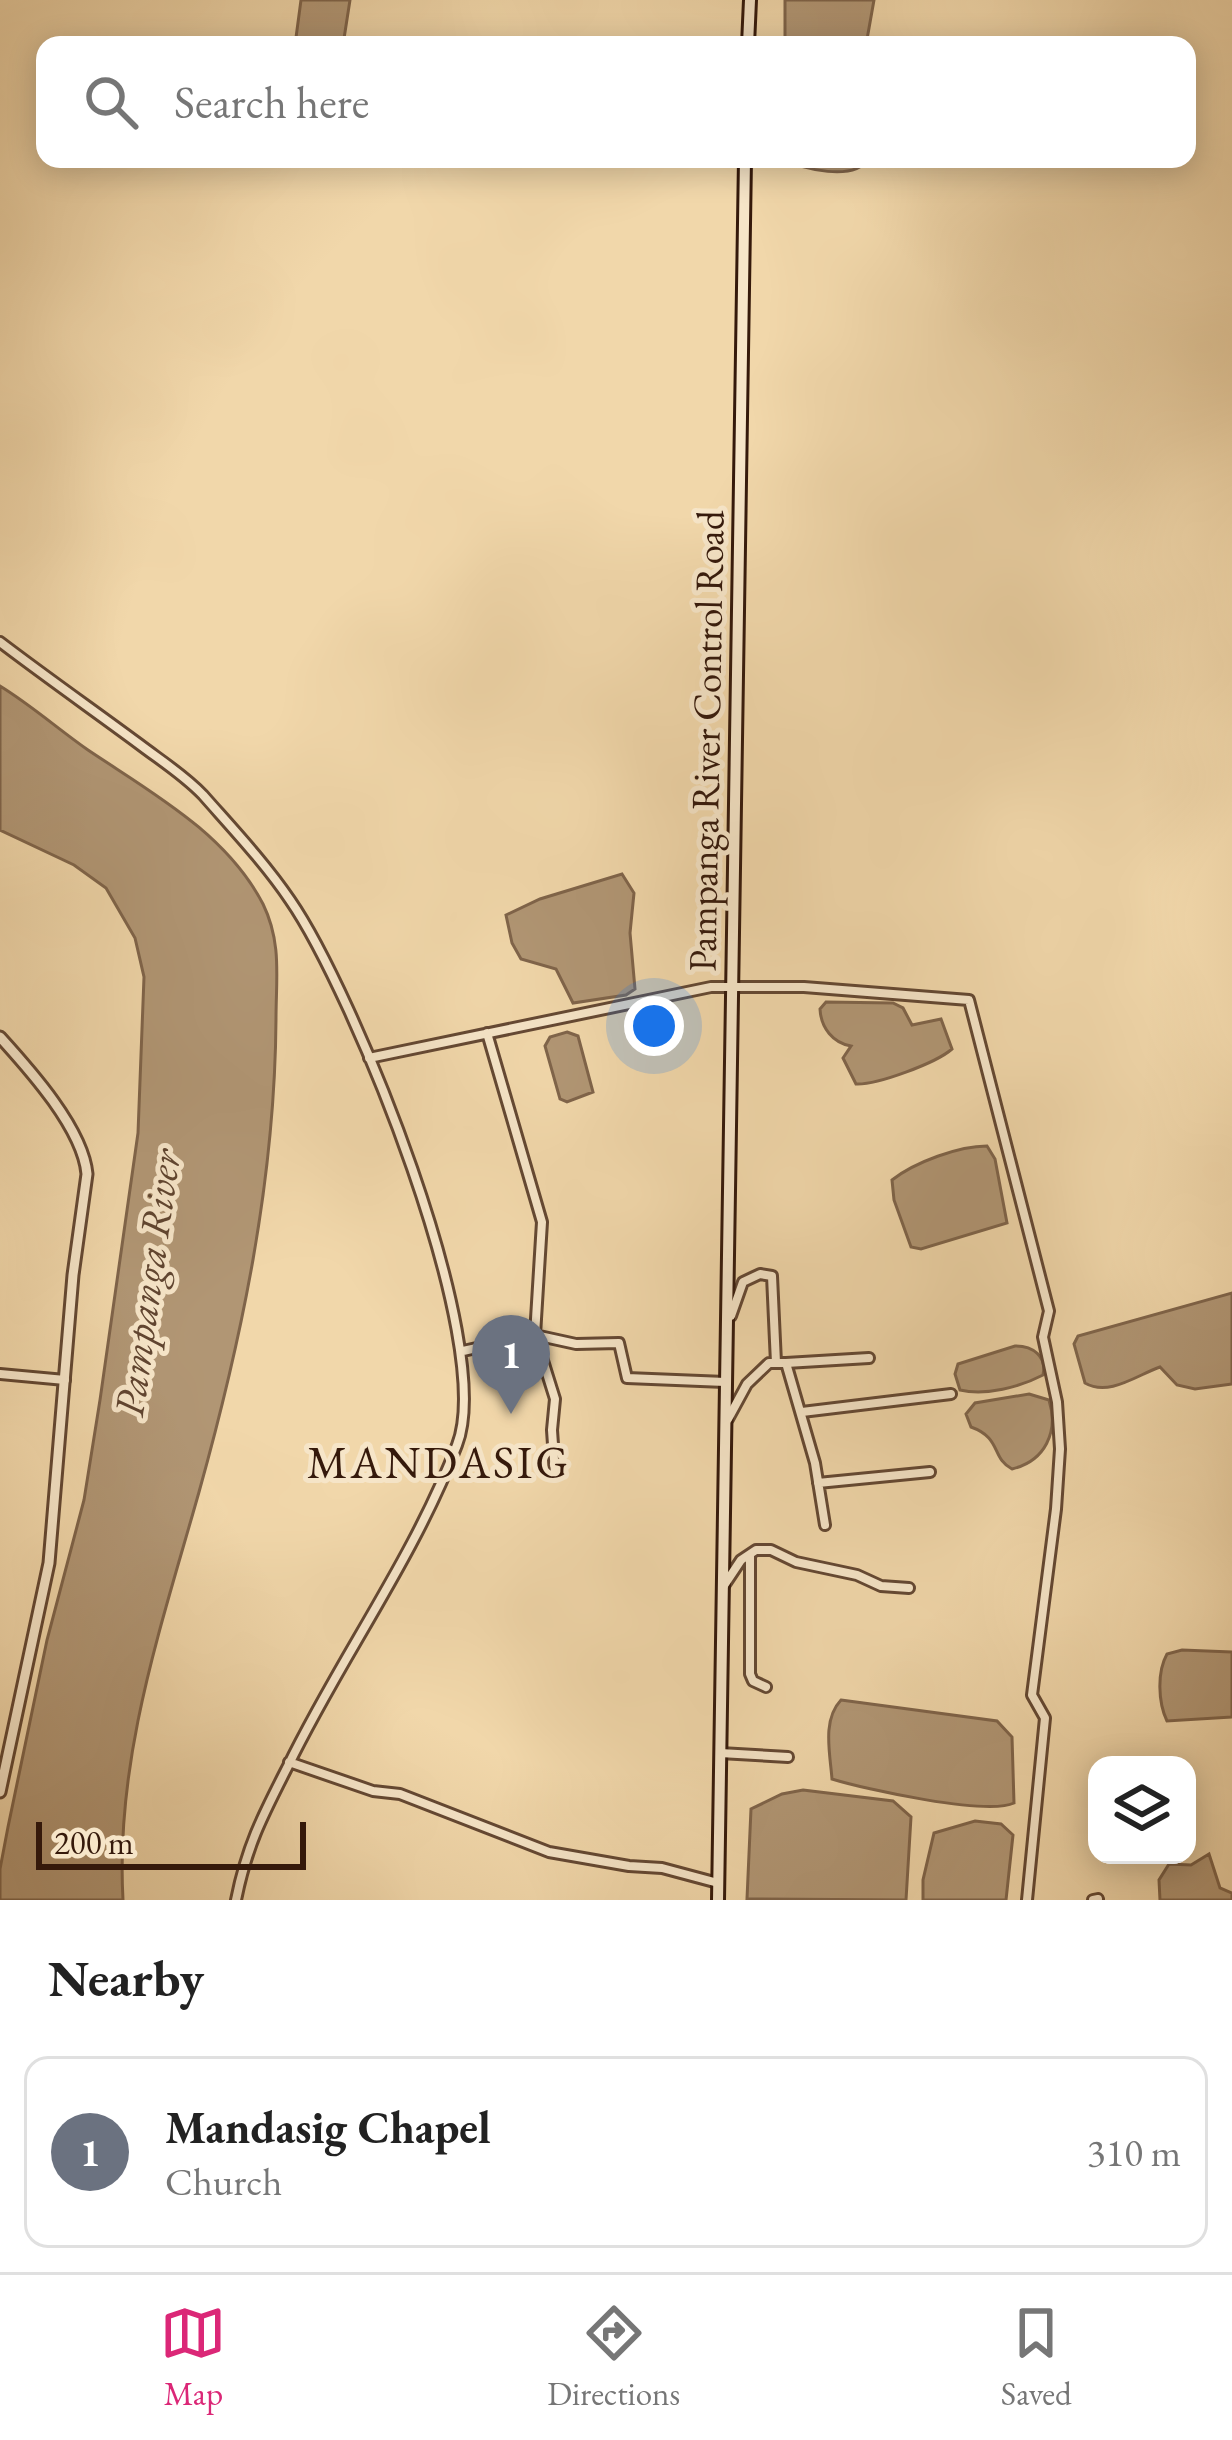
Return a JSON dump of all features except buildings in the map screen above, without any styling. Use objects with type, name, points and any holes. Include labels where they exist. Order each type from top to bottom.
[{"type":"main road","points":[[748,36],[750,0]]},
{"type":"main road","name":"Pampanga River Control Road","points":[[718,1900],[745,168]]},
{"type":"street","points":[[0,642],[201,793],[290,900],[345,999],[369,1058],[440,1256],[463,1351],[466,1411],[460,1440],[428,1514],[289,1762],[246,1850],[236,1900]]},
{"type":"street","points":[[369,1058],[694,989],[804,987],[968,1000],[1049,1311],[1043,1337],[1060,1436],[1056,1509],[1032,1695],[1045,1718],[1027,1900]]},
{"type":"street","points":[[487,1033],[542,1222],[535,1335],[555,1399],[555,1474]]},
{"type":"street","points":[[0,1037],[53,1104],[86,1158],[49,1564],[0,1792]]},
{"type":"street","points":[[727,1329],[743,1282],[760,1274],[772,1276],[781,1363],[802,1412],[825,1525]]},
{"type":"street","points":[[463,1351],[535,1335],[576,1344],[612,1340],[619,1343],[627,1378],[725,1382]]},
{"type":"street","points":[[725,1426],[754,1376],[770,1363],[869,1358]]},
{"type":"street","points":[[0,1374],[65,1380]]},
{"type":"street","points":[[802,1412],[951,1394]]},
{"type":"street","points":[[818,1484],[930,1472]]},
{"type":"street","points":[[722,1588],[749,1554],[779,1551],[796,1562],[857,1575],[881,1586],[909,1588]]},
{"type":"street","points":[[749,1554],[750,1674],[766,1687]]},
{"type":"street","points":[[720,1753],[788,1757]]},
{"type":"street","points":[[289,1762],[374,1791],[400,1794],[549,1852],[662,1868],[718,1883]]},
{"type":"water","points":[[301,0],[350,0],[344,36],[296,36]]},
{"type":"water","points":[[785,0],[874,0],[868,36],[785,36]]},
{"type":"water","points":[[811,168],[856,168],[840,172]]},
{"type":"water","name":"Pampanga River","points":[[0,686],[208,835],[263,904],[275,947],[274,1079],[263,1199],[215,1434],[144,1694],[126,1796],[123,1900],[0,1900],[8,1827],[47,1640],[84,1500],[100,1400],[138,1133],[144,977],[135,938],[106,888],[74,865],[0,830]]},
{"type":"water","points":[[622,874],[634,893],[630,933],[635,989],[626,995],[573,1003],[556,969],[521,959],[506,915],[540,899]]},
{"type":"water","points":[[826,1002],[893,1003],[903,1008],[912,1025],[941,1019],[952,1049],[906,1072],[856,1084],[843,1058],[851,1046],[829,1034],[823,1022],[820,1009]]},
{"type":"water","points":[[567,1032],[578,1036],[593,1092],[567,1102],[560,1099],[545,1046],[550,1037]]},
{"type":"water","points":[[987,1146],[995,1159],[1007,1223],[921,1249],[911,1247],[892,1180],[938,1156]]},
{"type":"water","points":[[1232,1293],[1232,1384],[1195,1389],[1177,1385],[1160,1367],[1104,1388],[1085,1383],[1074,1344],[1078,1336]]},
{"type":"water","points":[[1015,1346],[1037,1353],[1043,1375],[1003,1389],[960,1390],[955,1374],[958,1364]]},
{"type":"water","points":[[1029,1394],[1049,1400],[1050,1434],[1041,1452],[1012,1469],[988,1437],[971,1427],[966,1414],[975,1403]]},
{"type":"water","points":[[1232,1652],[1232,1717],[1167,1721],[1160,1678],[1167,1654]]},
{"type":"water","points":[[841,1700],[997,1721],[1012,1737],[1014,1803],[953,1804],[832,1779],[829,1727]]},
{"type":"water","points":[[803,1790],[893,1801],[911,1817],[906,1900],[747,1899],[751,1809]]},
{"type":"water","points":[[975,1821],[1001,1824],[1013,1835],[1006,1900],[923,1900],[934,1833]]},
{"type":"water","points":[[1209,1854],[1220,1888],[1232,1893],[1232,1900],[1160,1900],[1159,1880],[1169,1864],[1196,1862]]},
{"type":"place","name":"Mandasig Chapel","points":[[511,1414]]},
{"type":"district","name":"MANDASIG","points":[[439,1462]]}]
